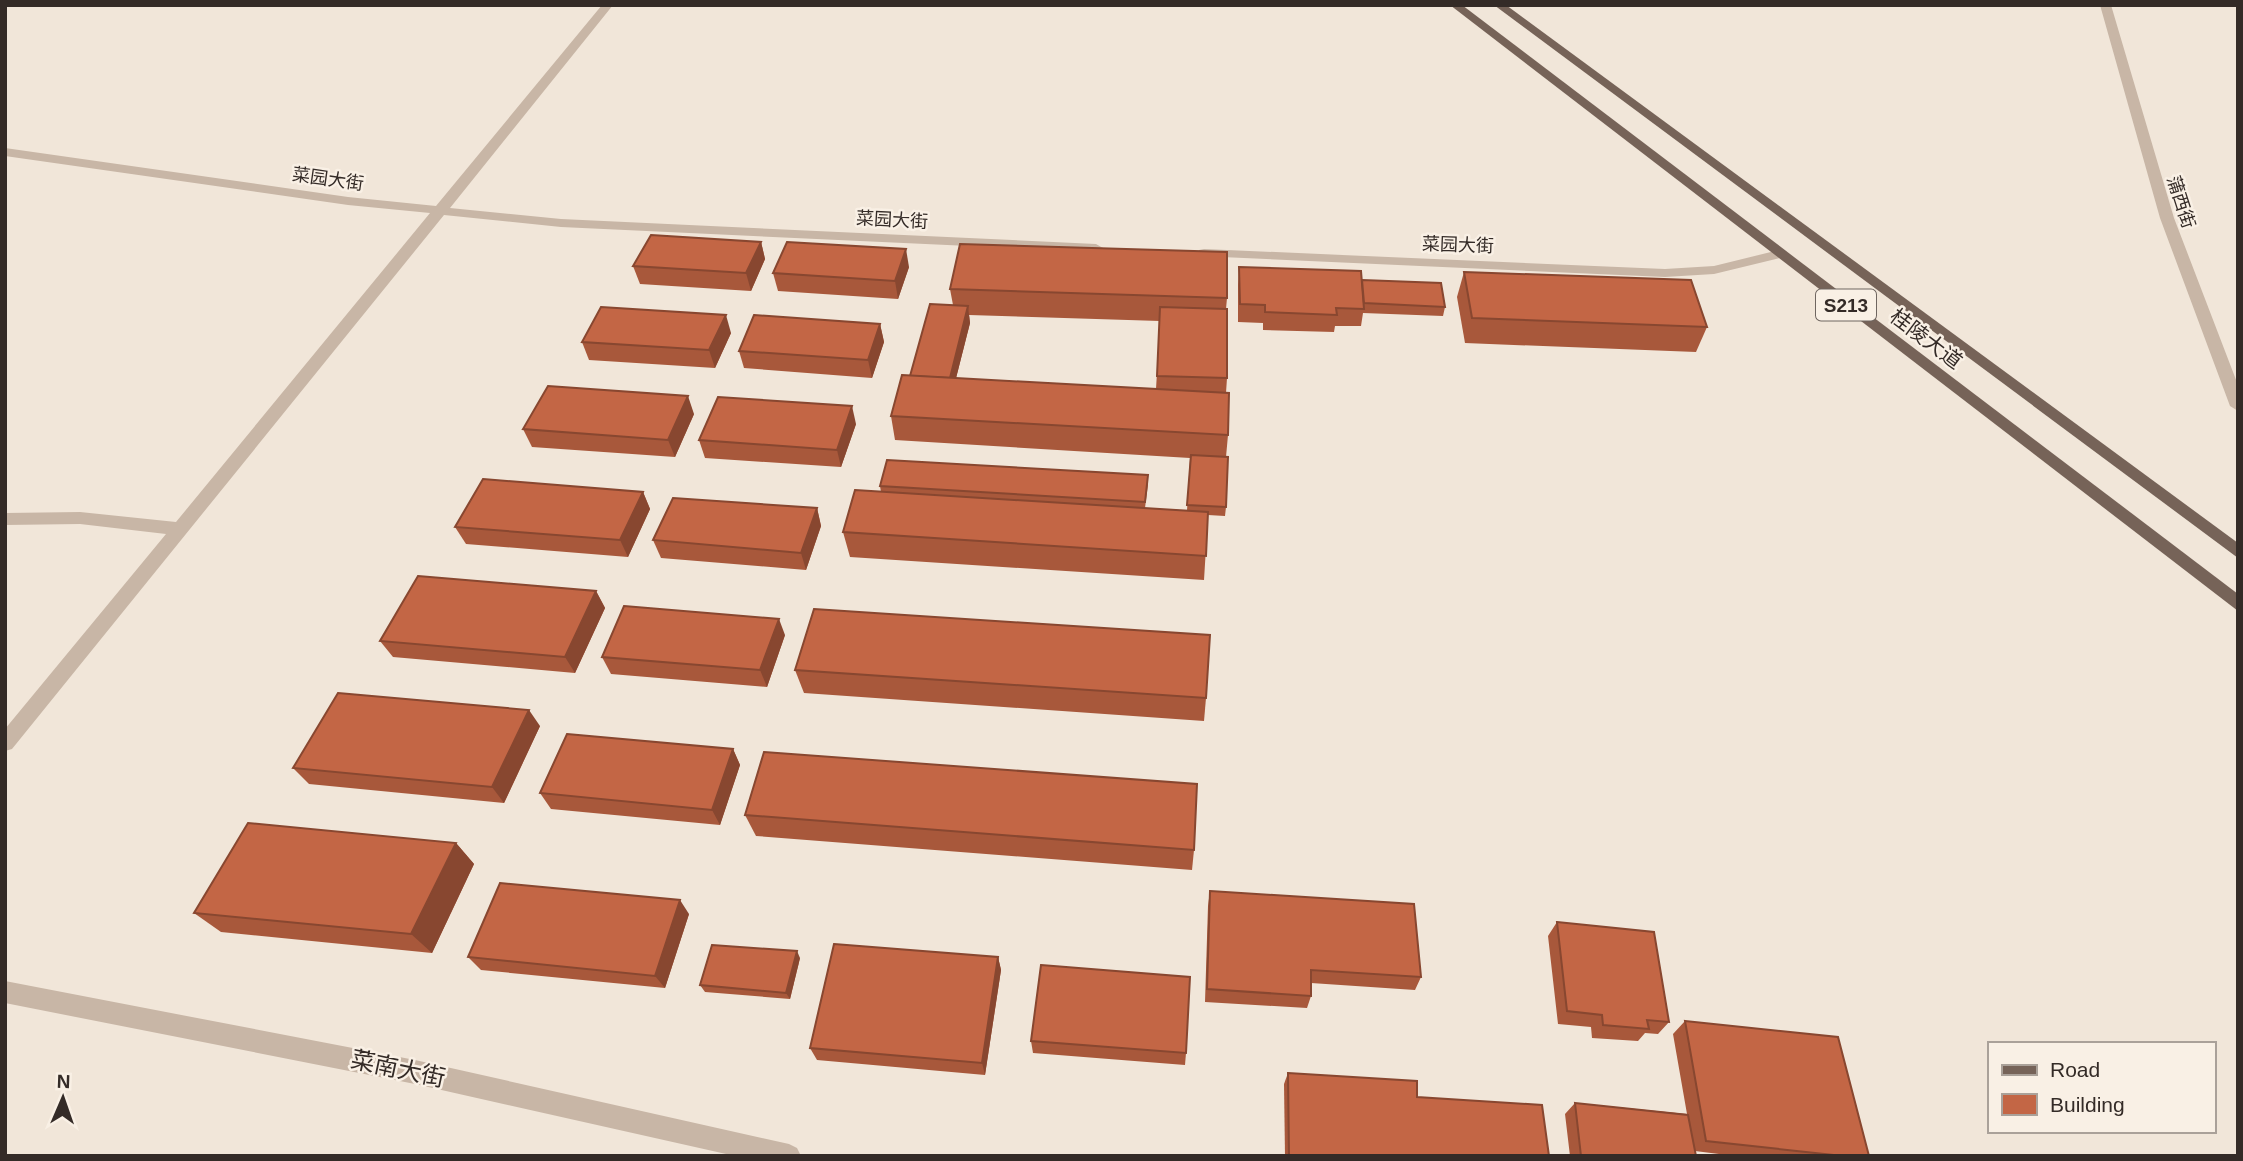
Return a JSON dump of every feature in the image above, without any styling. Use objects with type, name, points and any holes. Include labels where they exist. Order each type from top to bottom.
[{"type":"main road","name":"桂陵大道","points":[[1455,5],[2238,604]]},
{"type":"main road","name":"桂陵大道","points":[[1499,5],[2238,552]]},
{"type":"street","points":[[5,743],[608,5]]},
{"type":"street","name":"蒲西街","points":[[2105,5],[2167,218],[2238,405]]},
{"type":"street","name":"菜园大街","points":[[5,152],[348,201],[561,223],[1108,249]]},
{"type":"street","name":"菜园大街","points":[[1191,253],[1665,273],[1714,270],[1779,254]]},
{"type":"street","points":[[5,519],[80,518],[180,529]]},
{"type":"street","name":"菜南大街","points":[[5,992],[415,1072],[789,1156]]},
{"type":"building","points":[[651,235],[761,242],[746,273],[633,266]]},
{"type":"building","points":[[787,242],[906,249],[895,281],[773,273]]},
{"type":"building","points":[[960,244],[1227,252],[1227,298],[950,289]]},
{"type":"building","points":[[1239,267],[1361,271],[1364,309],[1336,308],[1337,315],[1265,312],[1265,305],[1240,304]]},
{"type":"building","points":[[1464,272],[1691,280],[1707,327],[1472,318]]},
{"type":"building","points":[[1362,280],[1441,283],[1445,307],[1364,303]]},
{"type":"building","points":[[930,304],[968,306],[950,378],[910,376]]},
{"type":"building","points":[[601,307],[726,315],[709,350],[582,342]]},
{"type":"building","points":[[1160,307],[1227,309],[1227,378],[1157,376]]},
{"type":"building","points":[[754,315],[880,324],[868,360],[739,351]]},
{"type":"building","points":[[902,375],[1229,393],[1228,435],[891,416]]},
{"type":"building","points":[[548,386],[688,396],[668,440],[523,429]]},
{"type":"building","points":[[718,397],[852,406],[837,450],[699,440]]},
{"type":"building","points":[[1191,455],[1228,457],[1226,507],[1187,505]]},
{"type":"building","points":[[887,460],[1148,475],[1145,502],[880,486]]},
{"type":"building","points":[[483,479],[643,492],[620,540],[455,527]]},
{"type":"building","points":[[855,490],[1208,512],[1206,556],[843,532]]},
{"type":"building","points":[[673,498],[817,508],[801,553],[653,540]]},
{"type":"building","points":[[418,576],[596,591],[565,657],[380,641]]},
{"type":"building","points":[[624,606],[779,619],[760,670],[602,657]]},
{"type":"building","points":[[814,609],[1210,635],[1206,698],[795,670]]},
{"type":"building","points":[[338,693],[529,710],[492,787],[293,768]]},
{"type":"building","points":[[567,734],[733,749],[712,810],[540,793]]},
{"type":"building","points":[[764,752],[1197,784],[1194,850],[745,815]]},
{"type":"building","points":[[248,823],[456,843],[411,934],[194,913]]},
{"type":"building","points":[[500,883],[680,900],[655,976],[468,957]]},
{"type":"building","points":[[1210,891],[1414,904],[1421,977],[1311,970],[1311,996],[1207,989]]},
{"type":"building","points":[[1557,922],[1654,932],[1669,1022],[1647,1020],[1649,1029],[1603,1025],[1602,1015],[1567,1011]]},
{"type":"building","points":[[834,944],[998,957],[982,1063],[810,1048]]},
{"type":"building","points":[[712,945],[797,951],[786,993],[700,985]]},
{"type":"building","points":[[1041,965],[1190,977],[1186,1053],[1031,1041]]},
{"type":"building","points":[[1685,1021],[1838,1037],[1869,1156],[1843,1156],[1706,1141]]},
{"type":"building","points":[[1288,1073],[1417,1081],[1417,1097],[1542,1105],[1549,1156],[1289,1156]]},
{"type":"building","points":[[1575,1103],[1688,1115],[1696,1156],[1581,1156]]}]
